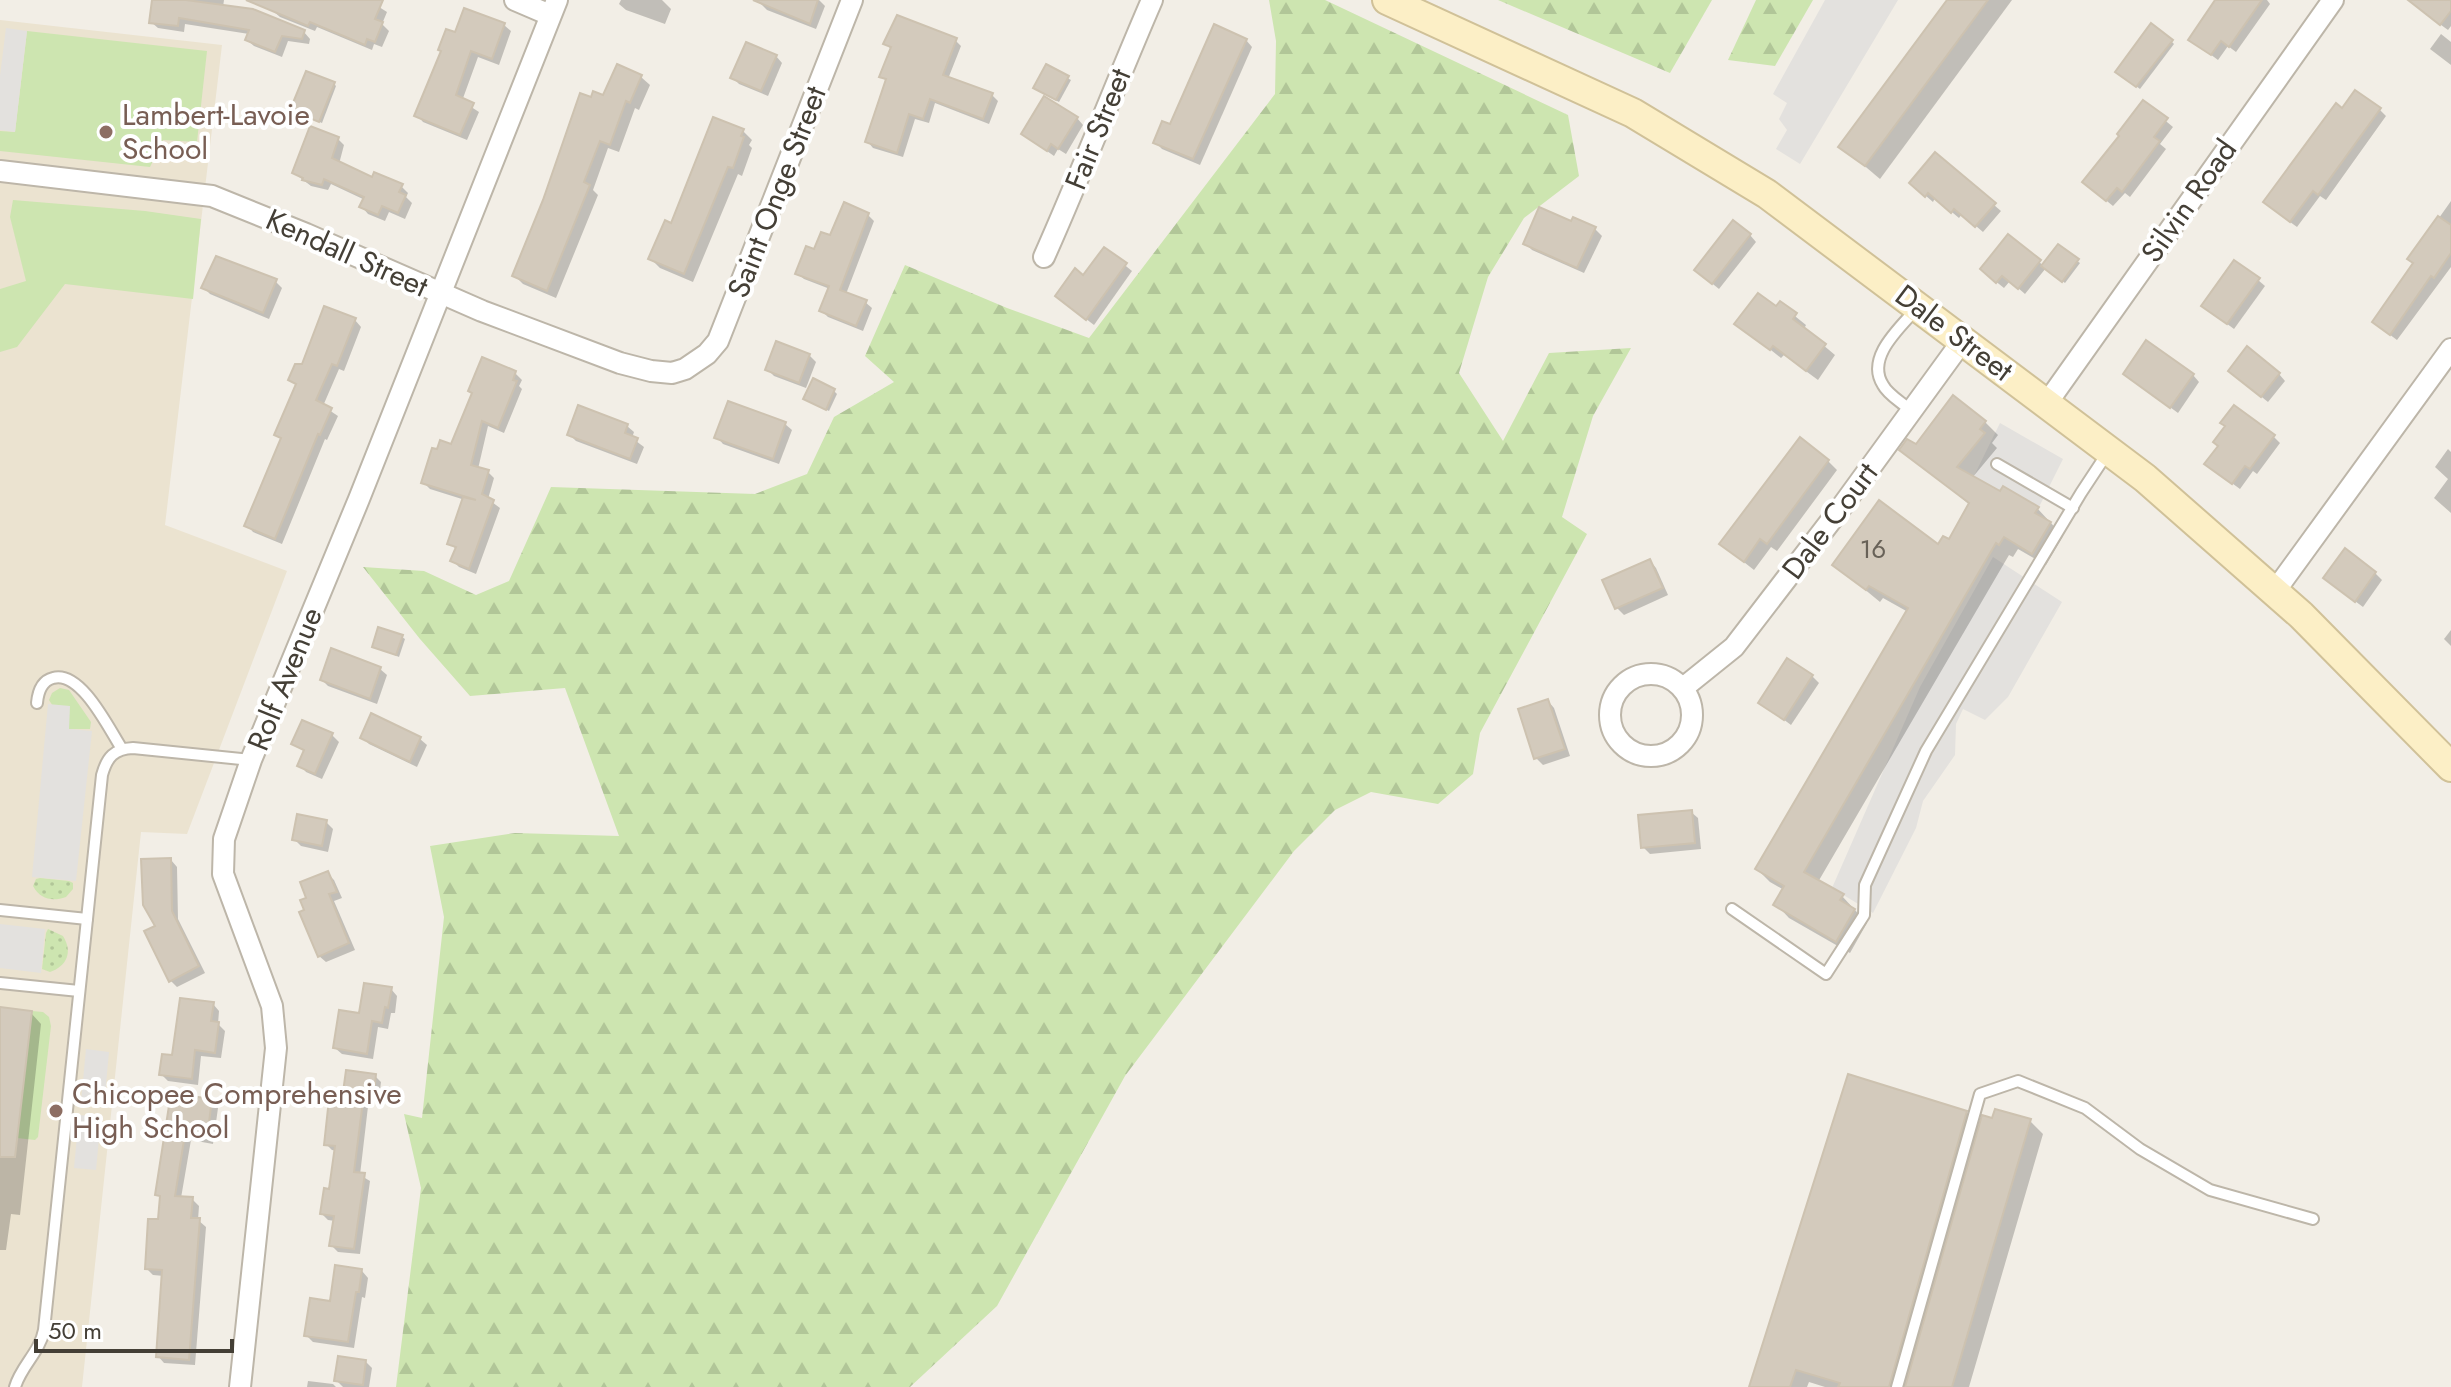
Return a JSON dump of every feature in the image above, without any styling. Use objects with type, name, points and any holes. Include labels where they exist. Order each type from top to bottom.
[{"type":"street","points":[[515,0],[554,8]]},
{"type":"street","name":"Saint Onge Street","points":[[683,370],[707,354],[718,341],[852,0]]},
{"type":"street","name":"Fair Street","points":[[1044,257],[1152,0]]},
{"type":"street","name":"Dale Street","points":[[1387,0],[1633,113],[1761,190],[2145,478],[2275,591],[2451,767]]},
{"type":"street","name":"Silvin Road","points":[[2047,403],[2333,0]]},
{"type":"street","name":"Rolf Avenue","points":[[240,1387],[276,1048],[272,1006],[231,901],[222,860],[224,839],[251,760],[554,8]]},
{"type":"street","name":"Kendall Street","points":[[0,171],[212,196],[441,294],[620,363],[662,373],[683,370]]},
{"type":"street","name":"Dale Court","points":[[1683,688],[1734,647],[1963,340]]},
{"type":"street","points":[[2275,591],[2451,349]]},
{"type":"street","points":[[1659,674],[1668,676],[1683,688],[1691,704],[1692,722],[1679,746],[1663,755],[1644,756],[1621,743],[1611,727],[1610,708],[1612,699],[1623,684],[1640,675],[1659,674]]},
{"type":"lane","points":[[1911,411],[1882,385],[1879,366],[1885,346],[1918,306]]},
{"type":"lane","points":[[1732,909],[1826,974],[1864,915],[1865,885],[1926,751],[2109,451]]},
{"type":"lane","points":[[1997,464],[2073,508]]},
{"type":"lane","points":[[37,703],[40,688],[49,679],[62,677],[76,682],[122,749]]},
{"type":"lane","points":[[15,1387],[39,1346],[44,1330],[105,762],[111,754],[122,749],[251,760]]},
{"type":"lane","points":[[0,910],[87,919]]},
{"type":"lane","points":[[0,983],[79,991]]},
{"type":"lane","points":[[1897,1387],[1980,1094],[2018,1081],[2085,1108],[2140,1149],[2210,1190],[2313,1219]]},
{"type":"shaded area","points":[[1825,0],[1898,0],[1800,164],[1776,149],[1787,130],[1779,119],[1787,103],[1773,94]]},
{"type":"shaded area","name":"Chicopee Comprehensive High School","points":[[0,20],[222,45],[165,525],[287,571],[187,834],[141,832],[82,1387],[0,1387]]},
{"type":"shaded area","points":[[6,28],[27,31],[15,132],[0,130],[0,76]]},
{"type":"shaded area","points":[[2000,423],[2063,459],[2039,507],[2003,486],[2000,491],[1973,478]]},
{"type":"shaded area","points":[[1993,557],[2062,602],[2008,697],[1985,720],[1963,709],[1956,724],[1955,755],[1923,801],[1916,828],[1873,913],[1832,888],[1920,687]]},
{"type":"shaded area","points":[[48,704],[70,706],[69,729],[92,731],[76,881],[32,877]]},
{"type":"shaded area","points":[[0,924],[45,929],[41,973],[0,968]]},
{"type":"shaded area","points":[[86,1049],[109,1052],[104,1105],[81,1102]]},
{"type":"shaded area","points":[[79,1115],[101,1117],[96,1170],[74,1168]]},
{"type":"green space","points":[[1269,0],[1325,0],[1568,115],[1579,176],[1524,218],[1488,277],[1459,373],[1503,441],[1549,353],[1631,348],[1593,416],[1562,517],[1587,534],[1480,733],[1473,774],[1438,804],[1371,792],[1335,810],[1294,851],[1125,1076],[997,1306],[910,1387],[396,1387],[421,1188],[404,1114],[422,1118],[444,917],[430,846],[515,833],[619,836],[565,688],[470,696],[363,567],[424,571],[476,595],[509,581],[551,487],[755,494],[807,474],[834,417],[894,382],[865,356],[905,265],[1089,338],[1275,94],[1276,41]]},
{"type":"green space","points":[[1498,0],[1712,0],[1670,73]]},
{"type":"green space","points":[[1756,0],[1813,0],[1775,66],[1728,60]]},
{"type":"green space","points":[[27,31],[207,51],[197,142],[163,140],[150,167],[0,151],[0,131],[15,132]]},
{"type":"green space","points":[[13,200],[201,219],[193,299],[65,284],[17,347],[0,352],[0,289],[26,281],[10,217]]},
{"type":"green space","points":[[60,688],[69,690],[91,722],[90,729],[68,729],[49,700],[52,693]]},
{"type":"green space","points":[[40,878],[69,881],[73,883],[73,889],[66,897],[47,898],[33,886]]},
{"type":"green space","points":[[48,929],[63,936],[68,948],[67,958],[61,966],[50,972],[42,969]]},
{"type":"green space","points":[[32,1011],[43,1012],[49,1017],[51,1026],[38,1137],[35,1140],[17,1138]]},
{"type":"building","points":[[152,0],[186,0],[253,9],[305,30],[302,39],[282,36],[275,52],[245,40],[249,30],[179,18],[178,26],[149,23]]},
{"type":"building","points":[[246,0],[383,0],[375,19],[383,22],[375,42],[367,39],[365,45]]},
{"type":"building","points":[[753,0],[818,0],[810,24]]},
{"type":"building","points":[[1947,0],[1988,0],[1865,166],[1838,147]]},
{"type":"building","points":[[2215,0],[2262,0],[2229,47],[2221,41],[2211,55],[2188,40]]},
{"type":"building","points":[[2408,0],[2451,0],[2451,11],[2440,25]]},
{"type":"building","points":[[464,8],[505,23],[492,59],[471,51],[456,95],[474,103],[460,135],[414,116],[441,51],[438,50],[446,29],[455,32]]},
{"type":"building","points":[[897,15],[957,38],[943,75],[993,93],[983,119],[930,99],[923,119],[909,114],[897,153],[865,142],[886,79],[879,77],[891,47],[883,44]]},
{"type":"building","points":[[2151,23],[2173,40],[2136,87],[2115,72]]},
{"type":"building","points":[[1214,24],[1247,39],[1193,159],[1153,143],[1162,121],[1170,124]]},
{"type":"building","points":[[746,42],[777,55],[761,91],[730,78]]},
{"type":"building","points":[[617,64],[642,75],[630,103],[626,101],[610,145],[600,141],[584,182],[590,185],[547,291],[512,276],[543,200],[580,93],[591,97],[593,91],[603,95]]},
{"type":"building","points":[[1046,64],[1069,76],[1056,100],[1033,88]]},
{"type":"building","points":[[306,71],[335,82],[319,122],[290,110]]},
{"type":"building","points":[[2355,90],[2381,108],[2318,195],[2313,191],[2290,222],[2263,202],[2336,103],[2342,108]]},
{"type":"building","points":[[1044,96],[1078,117],[1058,149],[1051,144],[1047,151],[1021,134]]},
{"type":"building","points":[[2143,100],[2168,118],[2154,137],[2160,141],[2122,192],[2117,188],[2106,201],[2082,182]]},
{"type":"building","points":[[713,117],[744,129],[741,136],[744,137],[733,168],[728,167],[684,274],[648,259],[665,220],[671,223]]},
{"type":"building","points":[[310,126],[339,137],[332,158],[372,177],[374,172],[403,184],[399,192],[406,195],[398,213],[382,206],[378,215],[359,207],[364,197],[324,179],[322,185],[302,180],[292,173]]},
{"type":"building","points":[[1935,152],[1996,203],[1975,227],[1954,209],[1951,213],[1928,193],[1925,197],[1909,183]]},
{"type":"building","points":[[844,202],[869,213],[840,290],[867,300],[856,326],[819,311],[829,286],[795,274],[806,246],[814,249],[821,232],[830,235]]},
{"type":"building","points":[[1539,207],[1571,221],[1573,217],[1596,227],[1577,268],[1523,244]]},
{"type":"building","points":[[2438,216],[2451,225],[2451,253],[2390,335],[2372,322],[2413,263],[2407,259]]},
{"type":"building","points":[[1733,220],[1751,234],[1712,284],[1694,270]]},
{"type":"building","points":[[2008,234],[2041,260],[2018,289],[2002,276],[1996,283],[1980,269]]},
{"type":"building","points":[[2058,244],[2079,259],[2062,282],[2041,266]]},
{"type":"building","points":[[1104,247],[1127,263],[1086,320],[1055,296],[1075,268],[1083,275]]},
{"type":"building","points":[[216,256],[277,279],[263,313],[201,288]]},
{"type":"building","points":[[2234,260],[2260,278],[2227,324],[2201,306]]},
{"type":"building","points":[[1758,293],[1776,306],[1780,301],[1797,313],[1793,319],[1826,344],[1806,371],[1773,346],[1770,350],[1734,324]]},
{"type":"building","points":[[324,306],[356,318],[337,366],[332,364],[316,400],[332,408],[318,434],[275,539],[244,526],[281,438],[274,435],[296,384],[288,380],[295,364],[302,364]]},
{"type":"building","points":[[2146,340],[2194,374],[2170,408],[2123,374]]},
{"type":"building","points":[[776,341],[810,354],[799,383],[765,370]]},
{"type":"building","points":[[2247,346],[2280,373],[2261,397],[2228,371]]},
{"type":"building","points":[[482,357],[516,371],[513,380],[517,381],[498,428],[482,421],[471,465],[489,470],[482,494],[494,500],[469,569],[450,561],[456,547],[447,544],[463,497],[476,500],[421,483],[432,448],[437,449],[440,440],[451,444],[472,393],[468,391]]},
{"type":"building","points":[[813,378],[835,389],[826,410],[803,399]]},
{"type":"building","points":[[1953,395],[1986,421],[1980,429],[1985,433],[1957,467],[2000,491],[2003,486],[2039,507],[2035,513],[2051,522],[2032,554],[2004,537],[1999,545],[1996,543],[1804,872],[1844,894],[1840,900],[1855,909],[1836,942],[1773,905],[1784,886],[1755,869],[1908,608],[1869,586],[1866,590],[1832,565],[1879,500],[1938,544],[1943,536],[1949,539],[1969,503],[1899,450],[1907,439],[1916,444]]},
{"type":"building","points":[[728,401],[786,422],[773,459],[714,438]]},
{"type":"building","points":[[578,405],[628,424],[625,433],[638,438],[630,459],[567,435]]},
{"type":"building","points":[[2234,405],[2275,435],[2250,469],[2245,466],[2232,484],[2204,464],[2218,446],[2213,442],[2225,426],[2220,423]]},
{"type":"building","points":[[1800,437],[1829,460],[1767,544],[1760,539],[1744,562],[1719,544]]},
{"type":"building","points":[[2345,548],[2376,572],[2355,602],[2323,578]]},
{"type":"building","points":[[1650,559],[1663,588],[1615,609],[1602,580]]},
{"type":"building","points":[[378,627],[403,635],[396,655],[372,647]]},
{"type":"building","points":[[331,648],[381,667],[370,699],[320,680]]},
{"type":"building","points":[[1787,658],[1813,675],[1784,720],[1758,703]]},
{"type":"building","points":[[1548,699],[1565,749],[1534,759],[1518,709]]},
{"type":"building","points":[[371,713],[421,737],[410,762],[360,738]]},
{"type":"building","points":[[302,720],[333,733],[315,774],[297,766],[304,750],[291,744]]},
{"type":"building","points":[[1692,810],[1695,843],[1641,848],[1638,815]]},
{"type":"building","points":[[297,814],[327,820],[322,846],[292,840]]},
{"type":"building","points":[[171,858],[172,911],[199,966],[169,982],[144,931],[155,926],[143,905],[141,859]]},
{"type":"building","points":[[328,871],[337,892],[329,894],[349,943],[318,957],[299,912],[304,910],[300,900],[306,898],[300,882]]},
{"type":"building","points":[[364,983],[392,987],[382,1023],[372,1021],[367,1054],[333,1048],[339,1010],[359,1013]]},
{"type":"building","points":[[180,998],[214,1002],[211,1021],[219,1022],[215,1053],[195,1050],[192,1079],[159,1075],[162,1054],[172,1055]]},
{"type":"building","name":"Chicopee Comprehensive High School","points":[[0,1007],[32,1011],[15,1157],[0,1157]]},
{"type":"building","points":[[346,1070],[376,1074],[374,1094],[364,1093],[354,1172],[365,1173],[354,1249],[329,1246],[334,1216],[320,1214],[324,1188],[329,1189],[335,1146],[324,1145],[329,1099],[342,1100]]},
{"type":"building","points":[[1848,1074],[1967,1111],[1889,1387],[1838,1387],[1840,1383],[1796,1370],[1790,1387],[1749,1387]]},
{"type":"building","points":[[171,1093],[212,1099],[207,1138],[185,1134],[175,1196],[193,1197],[191,1218],[200,1218],[189,1360],[156,1357],[162,1270],[145,1269],[148,1219],[158,1219],[160,1196],[155,1195]]},
{"type":"building","points":[[1995,1109],[2031,1119],[1952,1387],[1905,1387],[1982,1115],[1992,1118]]},
{"type":"building","points":[[335,1265],[362,1269],[348,1342],[304,1336],[310,1298],[330,1301]]},
{"type":"building","points":[[338,1356],[366,1360],[363,1385],[334,1381]]},
{"type":"place","name":"Lambert-Lavoie School","points":[[106,132]]},
{"type":"place","name":"Chicopee Comprehensive High School","points":[[56,1111]]}]
